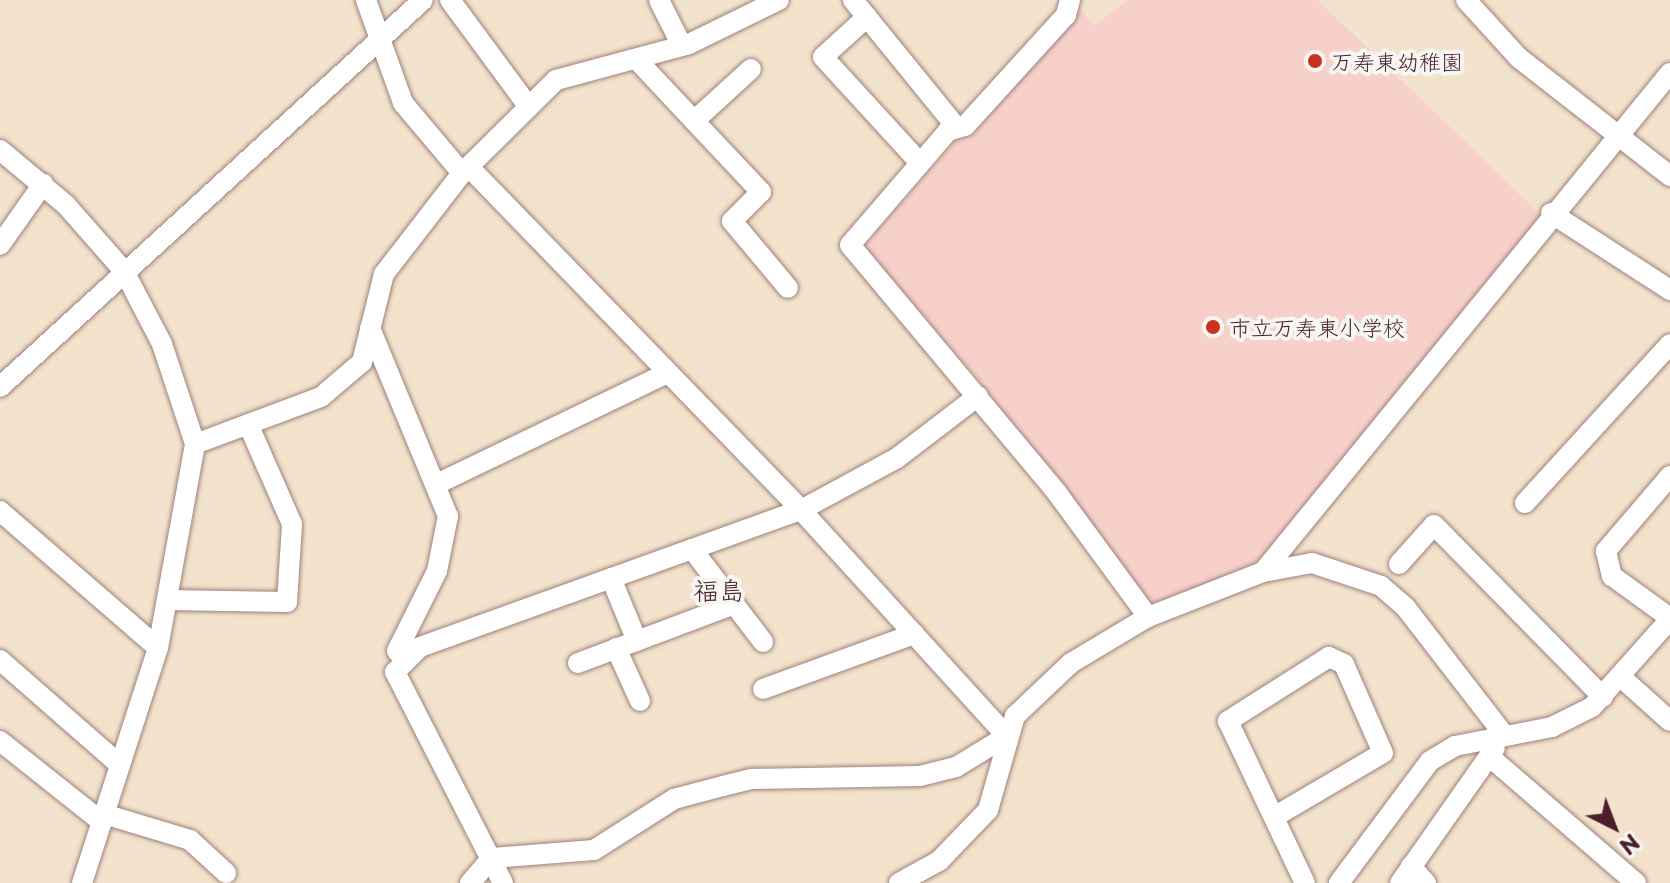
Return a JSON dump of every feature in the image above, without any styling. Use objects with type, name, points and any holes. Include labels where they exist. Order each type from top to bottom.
[{"type":"street","points":[[366,0],[413,121],[801,510],[1007,736]]},
{"type":"street","points":[[0,387],[381,34],[423,0]]},
{"type":"street","points":[[450,0],[529,107]]},
{"type":"street","points":[[659,0],[682,46]]},
{"type":"street","points":[[195,444],[341,383],[362,362],[384,274],[465,170],[556,80],[682,46],[779,0]]},
{"type":"street","points":[[853,0],[957,128]]},
{"type":"street","points":[[1070,0],[1066,15],[920,163],[850,245],[978,396],[1148,617]]},
{"type":"street","points":[[1466,0],[1519,58],[1670,176]]},
{"type":"street","points":[[867,17],[823,57],[920,163]]},
{"type":"street","points":[[637,60],[761,192],[732,221],[788,288]]},
{"type":"street","points":[[694,121],[751,69]]},
{"type":"street","points":[[1263,572],[1615,134],[1670,73]]},
{"type":"street","points":[[0,150],[43,184],[124,271],[162,344],[195,444],[158,648],[82,883]]},
{"type":"street","points":[[0,245],[43,184]]},
{"type":"street","points":[[1551,213],[1670,290]]},
{"type":"street","points":[[370,328],[439,483],[447,541],[397,651],[406,661]]},
{"type":"street","points":[[1525,503],[1670,344]]},
{"type":"street","points":[[439,483],[665,374]]},
{"type":"street","points":[[503,883],[395,672],[420,647],[801,510],[897,458],[978,396]]},
{"type":"street","points":[[167,600],[287,602],[292,524],[248,424]]},
{"type":"street","points":[[1339,883],[1430,761],[1504,735],[1552,727],[1603,697],[1622,678],[1670,618],[1612,576],[1606,551],[1670,476]]},
{"type":"street","points":[[0,511],[158,648]]},
{"type":"street","points":[[1399,564],[1434,525],[1603,697]]},
{"type":"street","points":[[692,549],[730,606],[763,642]]},
{"type":"street","points":[[899,883],[939,861],[988,810],[1015,716],[1071,663],[1148,617],[1263,572],[1312,563],[1381,586],[1406,608],[1504,735]]},
{"type":"street","points":[[611,578],[637,641]]},
{"type":"street","points":[[578,663],[730,606]]},
{"type":"street","points":[[763,689],[914,634]]},
{"type":"street","points":[[616,648],[640,701]]},
{"type":"street","points":[[1274,817],[1383,753],[1344,664],[1329,657],[1228,721],[1305,883]]},
{"type":"street","points":[[0,660],[120,765]]},
{"type":"street","points":[[1622,678],[1670,721]]},
{"type":"street","points":[[1426,883],[1406,874],[1504,735]]},
{"type":"street","points":[[470,883],[492,858],[594,850],[674,799],[752,779],[920,776],[956,767],[1007,736]]},
{"type":"street","points":[[0,741],[103,818],[190,840],[226,873]]},
{"type":"street","points":[[1490,757],[1636,883]]},
{"type":"shaded area","points":[[1128,0],[1318,0],[1543,217],[1257,564],[1149,605],[978,379],[868,251],[868,242],[959,138],[971,138],[1081,11],[1095,25]]},
{"type":"place","name":"万寿東幼稚園","points":[[1315,61]]},
{"type":"place","name":"市立万寿東小学校","points":[[1213,327]]},
{"type":"district","name":"福島","points":[[719,590]]}]
